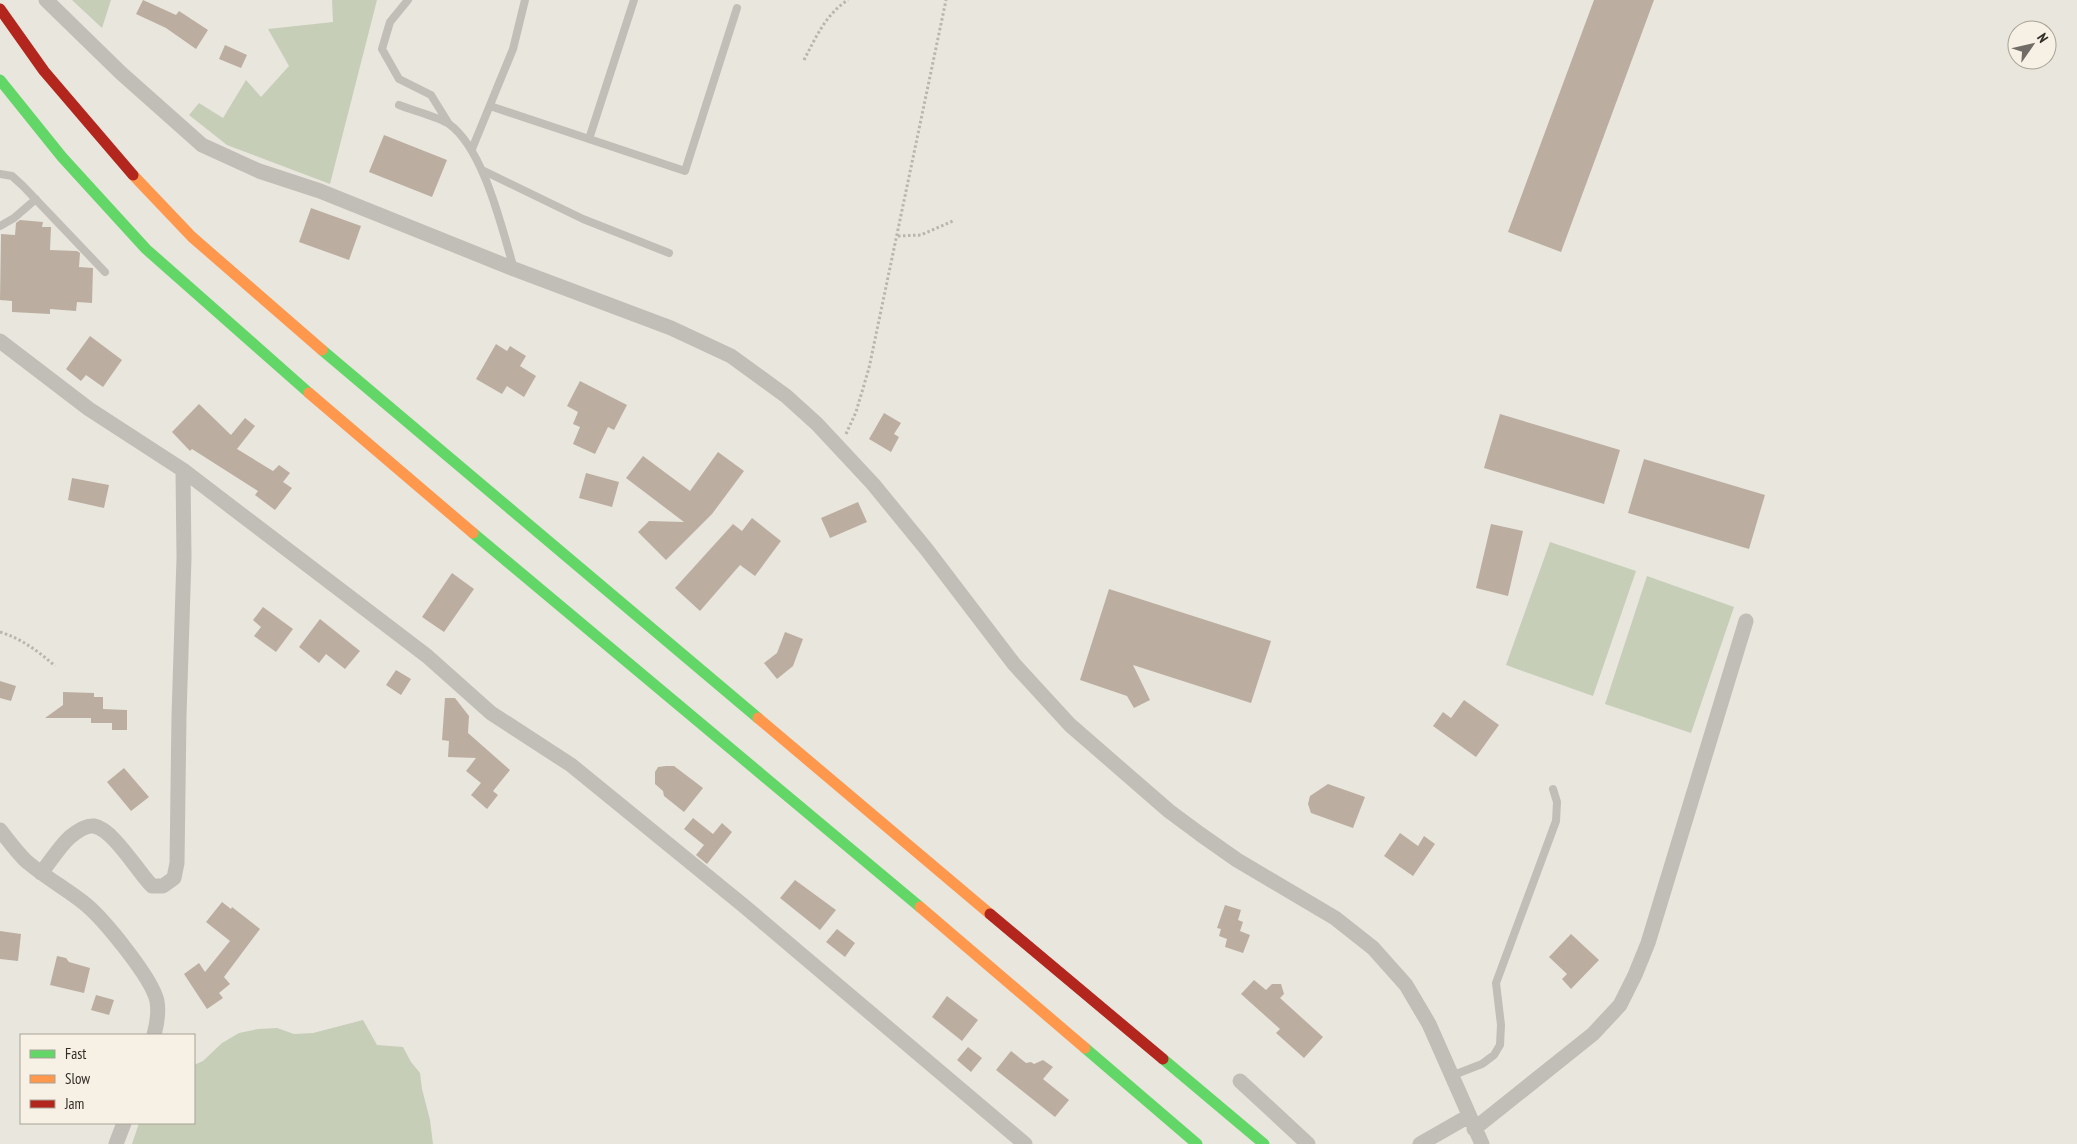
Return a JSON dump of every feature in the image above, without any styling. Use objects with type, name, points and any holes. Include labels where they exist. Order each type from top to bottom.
[{"type":"highway","points":[[0,9],[50,78],[116,157],[192,237],[280,315],[1264,1144]]},
{"type":"highway","points":[[0,80],[62,157],[146,249],[232,327],[414,484],[909,898],[1197,1144]]},
{"type":"street","points":[[46,0],[121,73],[202,146],[259,171],[320,191],[514,269],[671,328],[731,356],[786,396],[873,484],[1014,664],[1070,725],[1169,810],[1200,834],[1237,860],[1335,918],[1373,948],[1406,985],[1429,1024],[1482,1144]]},
{"type":"street","points":[[0,341],[89,409],[183,470],[427,656],[491,713],[554,752],[592,781],[839,986],[1025,1144]]},
{"type":"street","points":[[42,873],[71,836],[82,828],[94,826],[104,830],[120,845],[152,886],[169,884],[174,878],[177,863],[184,558],[183,470]]},
{"type":"street","points":[[1420,1144],[1472,1122],[1593,1034],[1620,1005],[1635,975],[1648,942],[1746,621]]},
{"type":"street","points":[[0,830],[24,858],[85,904],[99,918],[148,982],[154,991],[158,1007],[158,1020],[154,1034]]},
{"type":"street","points":[[1240,1081],[1308,1144]]},
{"type":"street","points":[[116,1144],[124,1124]]},
{"type":"lane","points":[[408,0],[390,22],[382,49],[399,79],[431,95],[449,124],[472,149],[496,206],[514,269]]},
{"type":"lane","points":[[472,149],[513,49],[525,0]]},
{"type":"lane","points":[[588,139],[634,0]]},
{"type":"lane","points":[[490,106],[685,172],[737,8]]},
{"type":"lane","points":[[398,105],[449,124]]},
{"type":"lane","points":[[482,170],[583,219],[669,253]]},
{"type":"lane","points":[[0,174],[12,176],[104,272]]},
{"type":"lane","points":[[0,226],[14,218],[36,199]]},
{"type":"lane","points":[[1451,1076],[1482,1064],[1494,1055],[1500,1045],[1501,1025],[1496,982],[1556,821],[1557,802],[1552,789]]},
{"type":"path","points":[[804,60],[824,23],[838,6],[848,0]]},
{"type":"path","points":[[839,448],[856,412],[869,368],[946,0]]},
{"type":"path","points":[[898,236],[921,235],[952,221]]},
{"type":"path","points":[[0,632],[19,639],[39,652],[55,666]]},
{"type":"green space","points":[[72,0],[111,0],[102,28]]},
{"type":"green space","points":[[332,0],[377,0],[330,184],[227,145],[189,115],[199,103],[223,118],[246,80],[261,97],[289,66],[268,29],[333,22]]},
{"type":"green space","points":[[1550,542],[1636,571],[1593,696],[1506,665]]},
{"type":"green space","points":[[1647,576],[1734,607],[1691,733],[1605,704]]},
{"type":"green space","points":[[363,1020],[377,1045],[403,1047],[411,1062],[420,1073],[433,1144],[132,1144],[139,1124],[195,1124],[195,1065],[203,1061],[222,1043],[239,1033],[258,1029],[277,1028],[294,1034],[313,1033]]},
{"type":"building","points":[[143,0],[176,15],[179,11],[208,30],[196,49],[166,28],[136,14]]},
{"type":"building","points":[[1594,0],[1654,0],[1561,252],[1508,232]]},
{"type":"building","points":[[225,45],[247,55],[241,68],[219,59]]},
{"type":"building","points":[[384,135],[447,160],[432,197],[369,172]]},
{"type":"building","points":[[311,208],[361,226],[349,260],[299,242]]},
{"type":"building","points":[[20,220],[43,222],[42,227],[51,227],[50,250],[77,251],[80,253],[79,267],[93,268],[92,303],[77,302],[76,311],[50,309],[50,314],[12,312],[12,301],[0,300],[1,234],[15,235],[16,223]]},
{"type":"building","points":[[90,336],[122,360],[103,387],[86,375],[81,381],[66,369]]},
{"type":"building","points":[[496,344],[507,351],[510,346],[526,356],[520,366],[536,376],[524,397],[507,386],[502,394],[476,379]]},
{"type":"building","points":[[580,381],[627,405],[614,430],[608,427],[595,454],[573,444],[580,427],[573,424],[578,412],[567,406]]},
{"type":"building","points":[[199,404],[231,435],[245,418],[255,426],[237,449],[273,471],[279,465],[290,473],[283,482],[292,488],[275,510],[255,495],[258,491],[192,449],[190,451],[172,432]]},
{"type":"building","points":[[884,413],[901,423],[894,434],[899,437],[891,452],[869,439]]},
{"type":"building","points":[[1500,414],[1620,450],[1604,504],[1484,468]]},
{"type":"building","points":[[718,452],[744,471],[712,514],[666,560],[638,532],[649,521],[684,522],[626,478],[643,456],[690,491]]},
{"type":"building","points":[[1644,459],[1765,495],[1749,549],[1628,513]]},
{"type":"building","points":[[586,473],[619,482],[612,507],[579,498]]},
{"type":"building","points":[[72,478],[109,485],[104,508],[68,500]]},
{"type":"building","points":[[858,502],[867,522],[830,538],[821,518]]},
{"type":"building","points":[[752,518],[781,541],[755,576],[740,565],[700,611],[675,588],[733,524],[742,531]]},
{"type":"building","points":[[1491,524],[1523,531],[1508,596],[1476,588]]},
{"type":"building","points":[[452,573],[474,589],[444,632],[422,617]]},
{"type":"building","points":[[1109,589],[1271,641],[1251,703],[1133,665],[1150,700],[1134,708],[1127,696],[1080,680]]},
{"type":"building","points":[[263,607],[293,629],[276,652],[254,636],[261,627],[253,620]]},
{"type":"building","points":[[320,619],[360,651],[345,669],[326,654],[319,663],[299,647]]},
{"type":"building","points":[[785,632],[803,639],[793,666],[777,679],[764,663],[777,653]]},
{"type":"building","points":[[396,670],[411,679],[401,695],[386,685]]},
{"type":"building","points":[[0,681],[16,686],[11,701],[0,698]]},
{"type":"building","points":[[63,692],[94,693],[94,697],[103,697],[103,709],[127,710],[127,730],[112,730],[112,723],[91,723],[91,718],[45,718],[63,705]]},
{"type":"building","points":[[445,698],[455,698],[469,716],[468,733],[510,770],[493,791],[498,795],[487,809],[471,795],[481,783],[466,771],[476,758],[448,757],[449,741],[442,740]]},
{"type":"building","points":[[1464,700],[1499,725],[1476,757],[1433,726],[1443,712],[1451,718]]},
{"type":"building","points":[[674,766],[703,788],[684,812],[664,796],[663,791],[655,784],[655,772],[658,767]]},
{"type":"building","points":[[124,768],[149,797],[131,811],[107,782]]},
{"type":"building","points":[[1328,784],[1365,797],[1353,828],[1311,813],[1308,804],[1310,796]]},
{"type":"building","points":[[693,818],[713,834],[722,823],[732,832],[707,864],[696,855],[704,845],[684,829]]},
{"type":"building","points":[[1400,833],[1418,846],[1424,836],[1435,844],[1413,876],[1384,856]]},
{"type":"building","points":[[795,880],[836,910],[820,930],[780,898]]},
{"type":"building","points":[[222,902],[231,909],[232,907],[260,929],[224,977],[230,984],[219,993],[223,998],[207,1009],[184,974],[199,963],[205,972],[230,941],[206,922]]},
{"type":"building","points":[[1225,905],[1241,910],[1238,920],[1243,922],[1240,931],[1250,935],[1243,953],[1225,947],[1227,939],[1219,936],[1221,929],[1217,928]]},
{"type":"building","points":[[837,929],[855,943],[845,957],[826,942]]},
{"type":"building","points":[[0,931],[21,934],[18,961],[0,959]]},
{"type":"building","points":[[1571,934],[1599,960],[1571,989],[1562,979],[1567,974],[1549,957]]},
{"type":"building","points":[[57,956],[66,958],[69,962],[90,968],[84,993],[50,985]]},
{"type":"building","points":[[1254,980],[1266,990],[1272,984],[1281,984],[1284,994],[1280,998],[1323,1037],[1304,1058],[1276,1033],[1280,1029],[1241,994]]},
{"type":"building","points":[[96,995],[114,1000],[109,1015],[91,1010]]},
{"type":"building","points":[[947,996],[978,1020],[962,1041],[932,1017]]},
{"type":"building","points":[[968,1047],[982,1058],[971,1072],[957,1060]]},
{"type":"building","points":[[1011,1051],[1026,1063],[1031,1062],[1034,1064],[1043,1060],[1053,1067],[1043,1079],[1069,1100],[1055,1117],[996,1070]]},
{"type":"traffic: fast","points":[[0,80],[62,157],[146,249],[309,393]]},
{"type":"traffic: fast","points":[[322,350],[758,718]]},
{"type":"traffic: fast","points":[[473,533],[920,907]]},
{"type":"traffic: fast","points":[[1085,1048],[1197,1144]]},
{"type":"traffic: fast","points":[[1163,1059],[1264,1144]]},
{"type":"traffic: slow","points":[[133,175],[192,237],[322,350]]},
{"type":"traffic: slow","points":[[309,393],[473,533]]},
{"type":"traffic: slow","points":[[758,718],[990,914]]},
{"type":"traffic: slow","points":[[920,907],[1085,1048]]},
{"type":"traffic: jam","points":[[0,9],[44,71],[133,175]]},
{"type":"traffic: jam","points":[[990,914],[1163,1059]]}]
